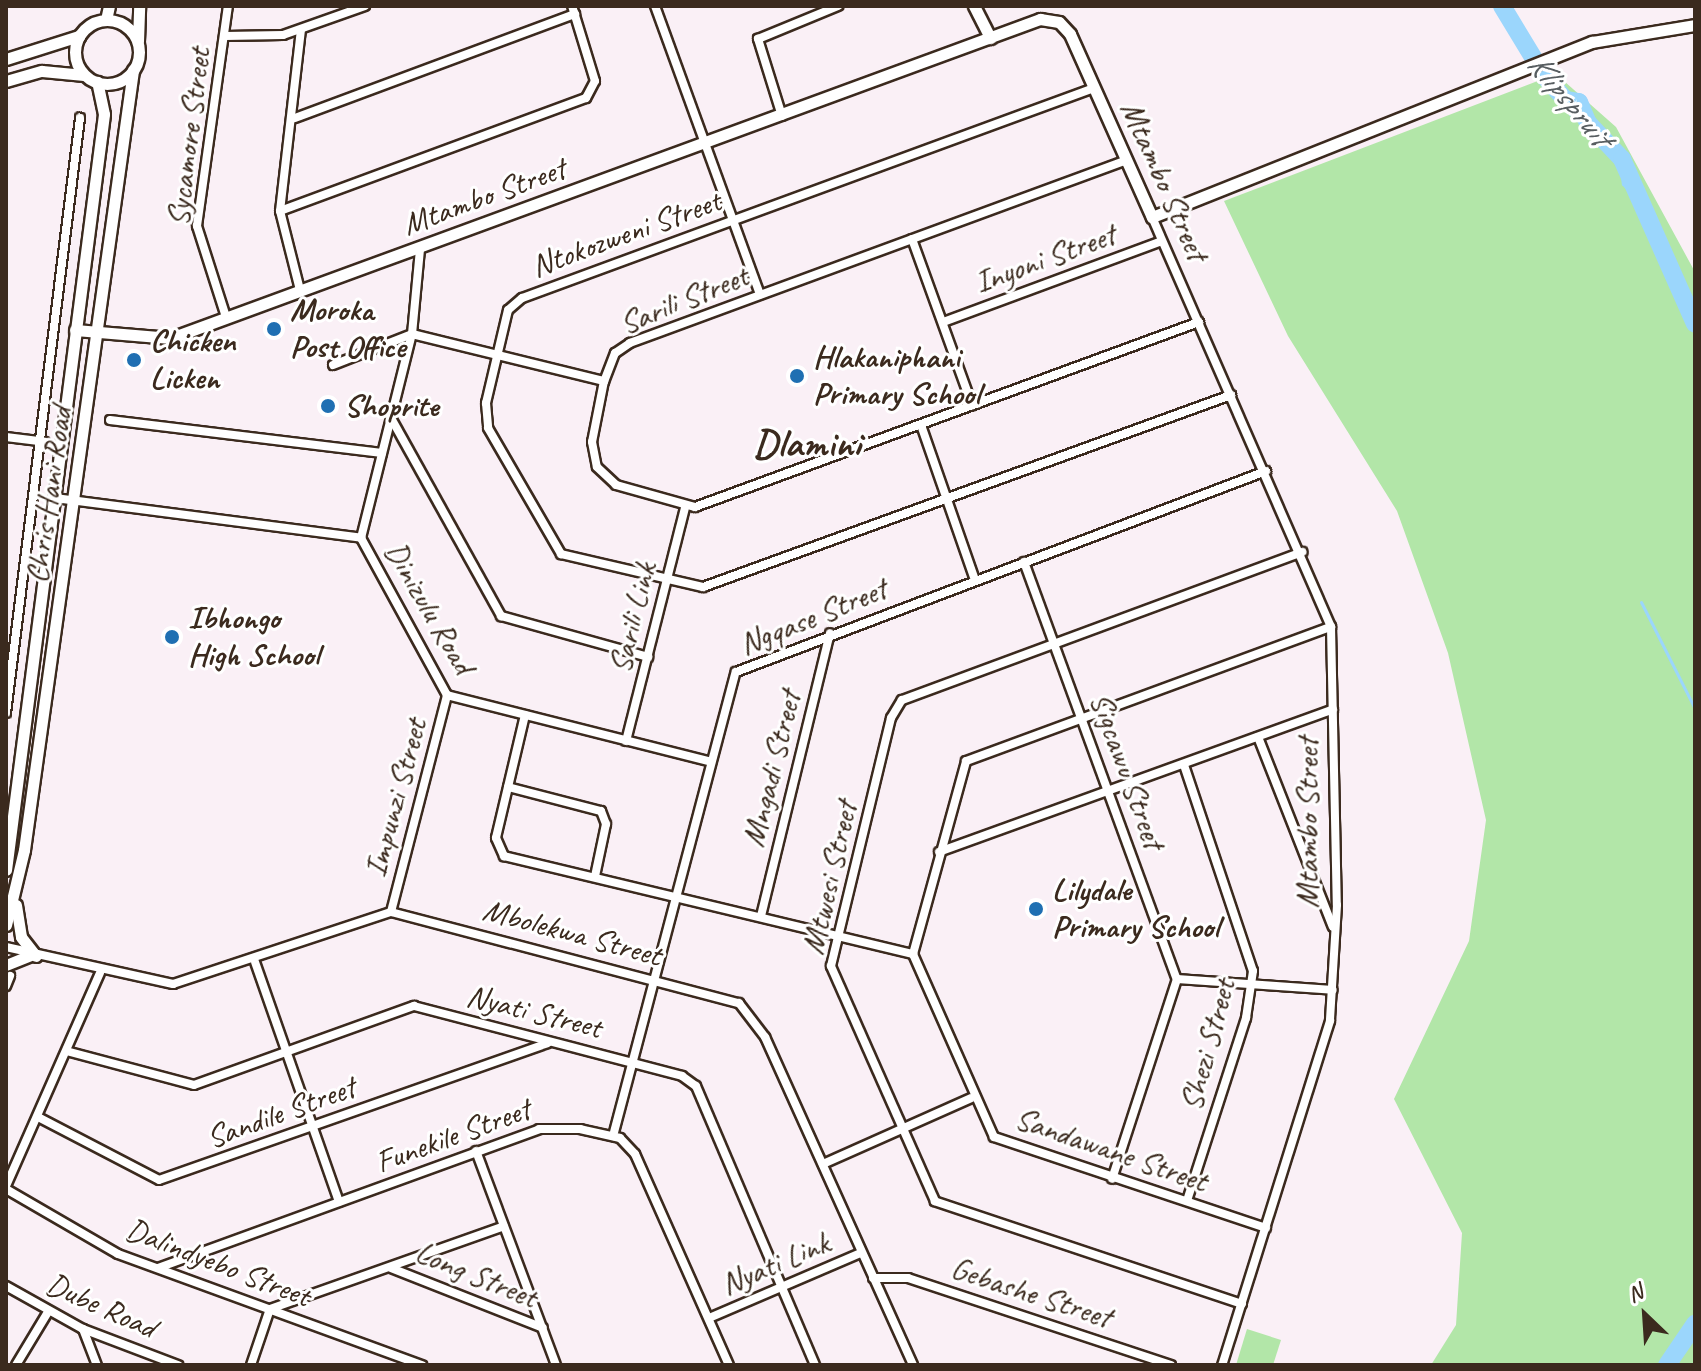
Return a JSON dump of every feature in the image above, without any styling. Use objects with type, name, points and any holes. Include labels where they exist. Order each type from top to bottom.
[{"type":"main road","points":[[6,59],[79,36],[106,20],[109,6]]},
{"type":"main road","points":[[131,31],[137,6]]},
{"type":"main road","points":[[6,81],[42,71],[84,75],[97,82],[117,82],[133,70],[138,45],[137,6]]},
{"type":"main road","points":[[974,6],[990,38]]},
{"type":"main road","points":[[106,20],[131,31],[138,45]]},
{"type":"main road","name":"Mtambo Street","points":[[75,330],[155,340],[420,249],[990,38],[1055,20],[1094,88],[1152,217]]},
{"type":"main road","points":[[1152,217],[1608,37],[1695,25]]},
{"type":"main road","points":[[79,36],[75,56],[84,75]]},
{"type":"main road","name":"Chris Hani Road","points":[[6,925],[16,897],[75,501],[133,70]]},
{"type":"main road","name":"Chris Hani Road","points":[[6,870],[104,114],[97,82]]},
{"type":"main road","points":[[8,971],[34,955],[17,927],[16,897]]},
{"type":"street","name":"Sycamore Street","points":[[226,317],[197,226],[228,6]]},
{"type":"street","points":[[225,36],[301,30],[365,6]]},
{"type":"street","points":[[655,6],[760,295]]},
{"type":"street","points":[[782,116],[758,39],[838,6]]},
{"type":"street","points":[[280,211],[586,98],[595,81],[574,10],[295,118]]},
{"type":"street","points":[[300,290],[280,211],[295,118],[301,30]]},
{"type":"street","name":"Ntokozweni Street","points":[[1094,88],[522,298],[508,310],[486,422],[550,543],[561,554],[666,581],[710,586],[1231,395]]},
{"type":"street","name":"Chris Hani Road","points":[[6,713],[45,442],[80,118]]},
{"type":"street","name":"Sarili Street","points":[[685,507],[616,485],[597,467],[592,442],[604,381],[615,353],[630,343],[1127,160]]},
{"type":"street","name":"Mtambo Street","points":[[1152,217],[1302,552],[1331,627],[1333,990],[1321,1053],[1222,1365]]},
{"type":"street","points":[[912,239],[972,405]]},
{"type":"street","name":"Inyoni Street","points":[[943,322],[1162,241]]},
{"type":"street","points":[[361,538],[412,334],[420,249]]},
{"type":"street","points":[[685,507],[921,425],[1199,322]]},
{"type":"street","points":[[333,365],[412,334],[604,381]]},
{"type":"street","points":[[391,418],[501,616],[648,657]]},
{"type":"street","points":[[110,420],[382,453]]},
{"type":"street","points":[[921,425],[975,580]]},
{"type":"street","points":[[6,437],[45,442]]},
{"type":"street","name":"Ngqase Street","points":[[613,1136],[736,672],[830,633],[1266,471]]},
{"type":"street","name":"Dinizulu Road","points":[[55,498],[361,538],[447,695],[711,762]]},
{"type":"street","name":"Sarili Link","points":[[626,741],[685,507]]},
{"type":"street","name":"Mtwesi Street","points":[[1242,1304],[940,1205],[900,1130],[833,977],[838,934],[895,707],[1302,552]]},
{"type":"street","name":"Sigcawu Street","points":[[1024,562],[1177,979]]},
{"type":"street","points":[[525,715],[496,838],[504,856],[913,954],[966,761],[1331,627]]},
{"type":"street","name":"Mngadi Street","points":[[761,916],[830,633]]},
{"type":"street","name":"Impunzi Street","points":[[391,912],[447,695]]},
{"type":"street","points":[[939,852],[1333,709]]},
{"type":"street","points":[[1258,737],[1333,928]]},
{"type":"street","name":"Shezi Street","points":[[1184,765],[1244,930],[1252,983],[1187,1201]]},
{"type":"street","points":[[508,787],[601,811],[606,824],[595,876]]},
{"type":"street","points":[[6,947],[100,973],[173,984],[255,962],[391,912]]},
{"type":"street","name":"Mbolekwa Street","points":[[391,912],[655,979],[748,1010],[823,1164],[913,1365]]},
{"type":"street","name":"Sandawane Street","points":[[913,954],[971,1098],[1003,1143],[1266,1228]]},
{"type":"street","points":[[255,962],[339,1202]]},
{"type":"street","points":[[6,986],[8,971]]},
{"type":"street","points":[[6,1188],[70,1052],[100,973]]},
{"type":"street","points":[[1112,1179],[1177,979],[1333,990]]},
{"type":"street","name":"Nyati Street","points":[[70,1052],[194,1085],[414,1006],[633,1061],[696,1086],[815,1365]]},
{"type":"street","name":"Sandile Street","points":[[38,1117],[151,1181],[314,1127],[549,1042]]},
{"type":"street","points":[[823,1164],[971,1098]]},
{"type":"street","name":"Funekile Street","points":[[158,1268],[551,1126],[613,1136]]},
{"type":"street","points":[[613,1136],[635,1154],[729,1365]]},
{"type":"street","name":"Long Street","points":[[476,1151],[556,1365]]},
{"type":"street","name":"Dalindyebo Street","points":[[6,1188],[158,1268],[422,1365]]},
{"type":"street","name":"Long Street","points":[[270,1309],[504,1226]]},
{"type":"street","name":"Nyati Link","points":[[709,1318],[861,1253]]},
{"type":"street","name":"Long Street","points":[[391,1268],[543,1328]]},
{"type":"street","name":"Gebashe Street","points":[[873,1278],[908,1278],[1171,1365]]},
{"type":"street","name":"Dube Road","points":[[6,1286],[83,1329],[178,1365]]},
{"type":"street","points":[[251,1365],[270,1309]]},
{"type":"street","points":[[16,1365],[48,1312]]},
{"type":"street","points":[[83,1329],[97,1365]]},
{"type":"green space","points":[[1556,74],[1616,127],[1695,272],[1695,1365],[1431,1365],[1456,1325],[1462,1233],[1394,1099],[1469,941],[1486,820],[1448,653],[1397,511],[1288,336],[1224,201]]},
{"type":"green space","points":[[1247,1329],[1281,1340],[1273,1365],[1236,1365]]},
{"type":"waterway","name":"Klipspruit","points":[[1502,6],[1545,77],[1566,100],[1579,102],[1588,123],[1622,159],[1695,324]]},
{"type":"waterway","points":[[1564,98],[1570,114],[1591,127]]},
{"type":"waterway","points":[[1620,157],[1623,184],[1634,195]]},
{"type":"waterway","points":[[1641,602],[1695,709]]},
{"type":"waterway","name":"Klipspruit","points":[[1667,1365],[1695,1324]]},
{"type":"place","name":"Moroka Post Office","points":[[274,329]]},
{"type":"place","name":"Chicken Licken","points":[[134,360]]},
{"type":"place","name":"Hlakaniphani Primary School","points":[[797,376]]},
{"type":"place","name":"Shoprite","points":[[328,406]]},
{"type":"place","name":"Ibhongo High School","points":[[172,637]]},
{"type":"place","name":"Lilydale Primary School","points":[[1036,909]]},
{"type":"district","name":"Dlamini","points":[[807,443]]}]
